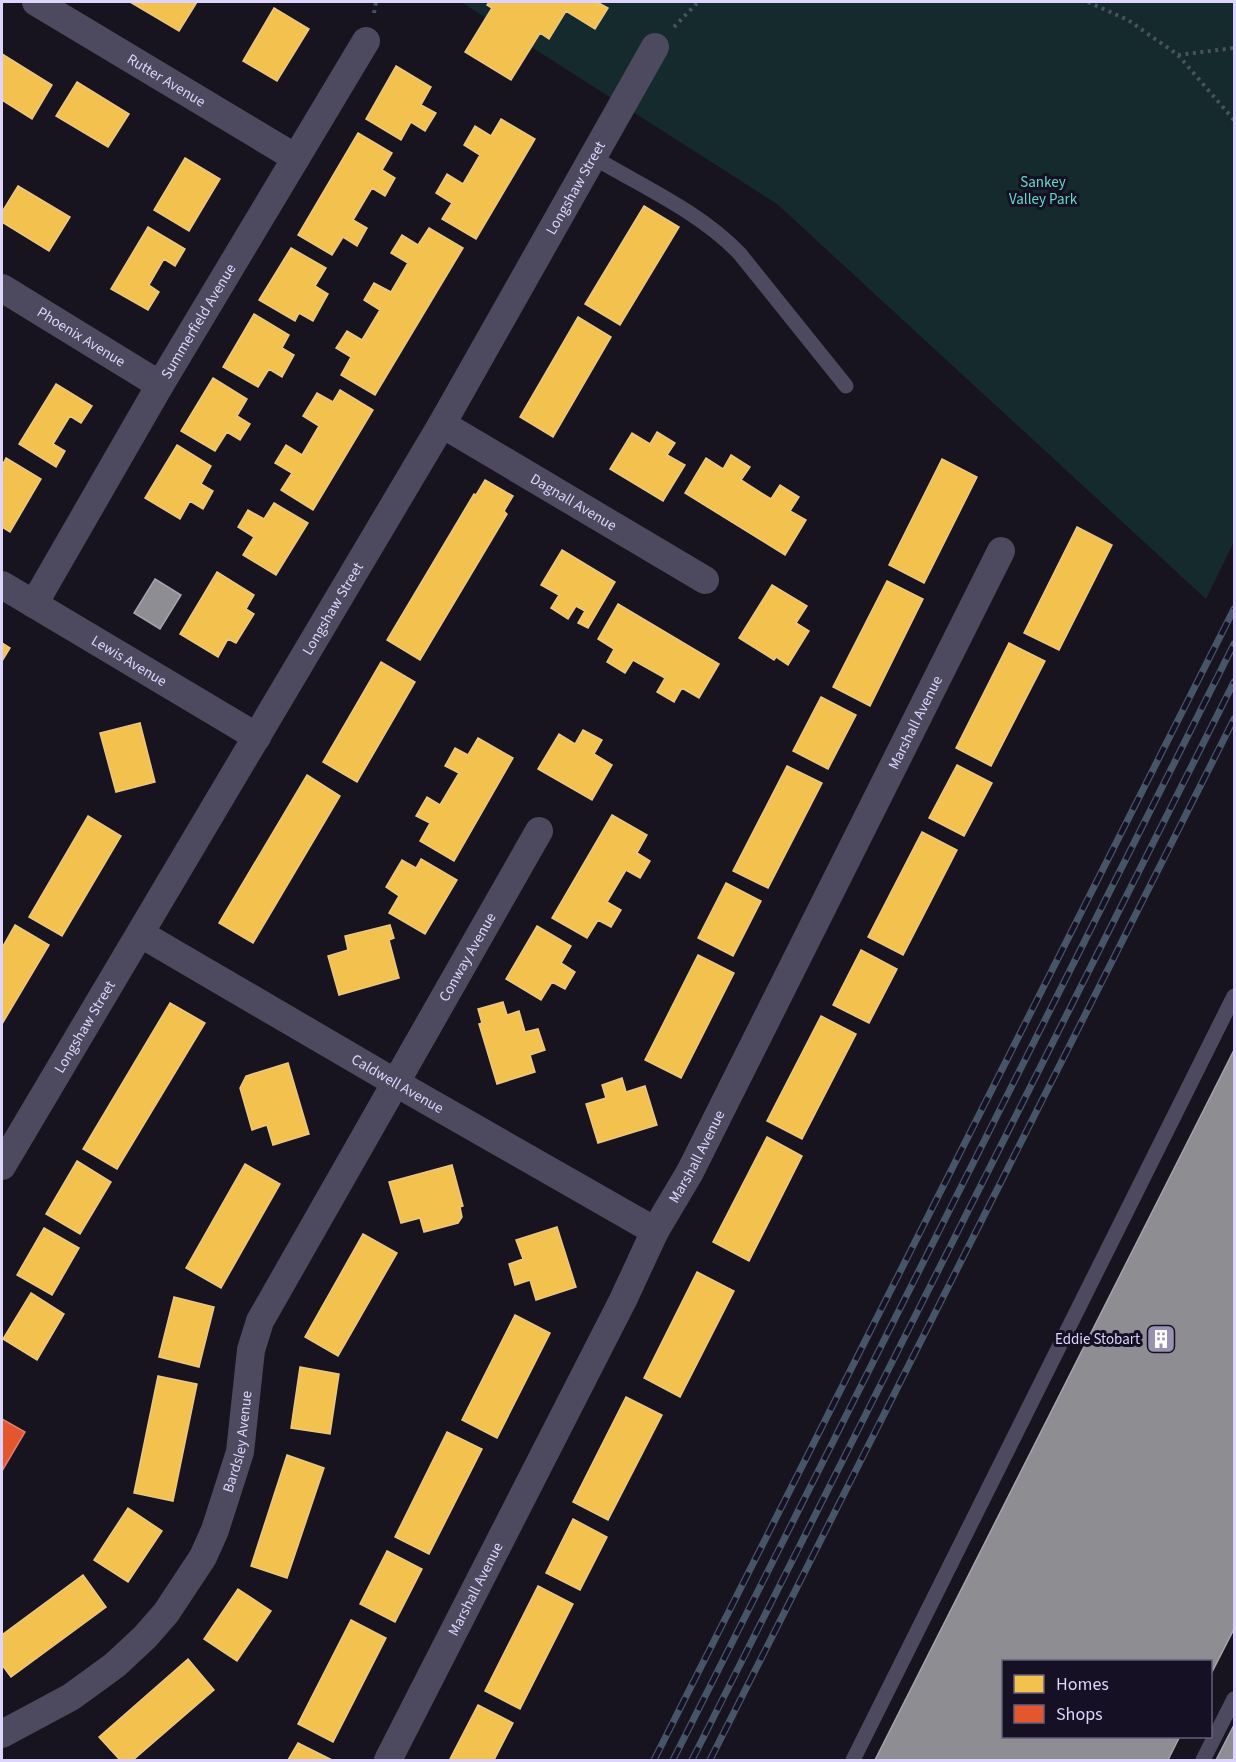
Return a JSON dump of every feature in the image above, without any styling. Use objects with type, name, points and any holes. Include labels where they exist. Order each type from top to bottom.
[{"type":"street","name":"Rutter Avenue","points":[[36,2],[296,158]]},
{"type":"street","name":"Summerfield Avenue","points":[[34,604],[160,386],[366,41]]},
{"type":"street","name":"Longshaw Street","points":[[2,1166],[442,424],[655,47]]},
{"type":"street","name":"Phoenix Avenue","points":[[2,288],[160,386]]},
{"type":"street","name":"Dagnall Avenue","points":[[442,424],[705,580]]},
{"type":"street","name":"Marshall Avenue","points":[[388,1761],[623,1300],[655,1231],[690,1172],[1001,551]]},
{"type":"street","name":"Lewis Avenue","points":[[2,585],[257,736]]},
{"type":"street","name":"Conway Avenue","points":[[396,1083],[539,831]]},
{"type":"street","name":"Caldwell Avenue","points":[[141,934],[655,1231]]},
{"type":"street","name":"Bardsley Avenue","points":[[2,1734],[71,1697],[115,1665],[145,1637],[166,1613],[202,1557],[215,1530],[240,1452],[251,1350],[260,1321],[396,1083]]},
{"type":"lane","points":[[593,157],[691,214],[727,241],[740,254],[846,386]]},
{"type":"lane","points":[[852,1761],[1234,996]]},
{"type":"lane","points":[[1203,1761],[1234,1699]]},
{"type":"path","points":[[1088,2],[1128,20],[1178,55],[1234,120]]},
{"type":"path","points":[[1178,55],[1234,48]]},
{"type":"green space","name":"Sankey Valley Park","points":[[461,2],[1234,2],[1234,542],[1206,599],[777,204]]},
{"type":"building: Homes","points":[[130,2],[197,2],[179,31]]},
{"type":"building: Homes","points":[[489,2],[597,2],[608,8],[595,29],[566,11],[549,39],[540,33],[511,80],[465,52],[492,8],[487,5]]},
{"type":"building: Homes","points":[[274,8],[309,29],[277,81],[243,61]]},
{"type":"building: Homes","points":[[2,54],[52,85],[32,119],[2,100]]},
{"type":"building: Homes","points":[[396,66],[431,87],[421,105],[436,113],[425,131],[411,122],[401,140],[366,119]]},
{"type":"building: Homes","points":[[77,82],[129,114],[108,147],[56,116]]},
{"type":"building: Homes","points":[[501,119],[535,139],[476,239],[442,219],[452,203],[436,193],[447,174],[463,184],[480,155],[464,145],[475,126],[491,136]]},
{"type":"building: Homes","points":[[358,133],[392,153],[382,170],[395,178],[385,196],[372,188],[353,220],[367,228],[357,246],[343,237],[332,255],[298,235]]},
{"type":"building: Homes","points":[[185,158],[220,179],[189,231],[154,210]]},
{"type":"building: Homes","points":[[18,186],[70,217],[49,251],[2,222],[2,212]]},
{"type":"building: Homes","points":[[644,206],[679,227],[620,325],[585,304]]},
{"type":"building: Homes","points":[[148,227],[185,249],[175,266],[164,259],[149,285],[159,292],[148,310],[111,289]]},
{"type":"building: Homes","points":[[429,228],[463,248],[375,395],[341,375],[351,357],[336,348],[347,331],[362,340],[380,310],[364,300],[374,283],[391,292],[408,263],[391,253],[402,235],[418,245]]},
{"type":"building: Homes","points":[[291,248],[326,268],[315,286],[328,294],[313,321],[299,313],[295,321],[259,300]]},
{"type":"building: Homes","points":[[254,314],[289,335],[282,348],[294,355],[282,377],[269,369],[258,387],[223,367]]},
{"type":"building: Homes","points":[[578,317],[611,337],[553,437],[520,417]]},
{"type":"building: Homes","points":[[213,378],[247,399],[237,416],[250,424],[240,440],[227,432],[215,451],[181,431]]},
{"type":"building: Homes","points":[[56,384],[92,406],[81,423],[70,416],[53,444],[65,451],[56,467],[19,444]]},
{"type":"building: Homes","points":[[340,390],[373,410],[313,510],[281,490],[292,473],[275,463],[286,445],[302,455],[319,426],[303,416],[317,393],[333,402]]},
{"type":"building: Homes","points":[[657,432],[675,443],[667,455],[685,465],[663,501],[610,469],[632,433],[650,444]]},
{"type":"building: Homes","points":[[177,445],[211,466],[201,484],[213,491],[203,509],[190,501],[180,519],[145,498]]},
{"type":"building: Homes","points":[[731,455],[750,467],[741,480],[771,499],[780,485],[799,497],[790,511],[806,520],[785,555],[685,493],[706,458],[723,469]]},
{"type":"building: Homes","points":[[6,458],[41,479],[10,532],[2,527],[2,466]]},
{"type":"building: Homes","points":[[942,459],[977,477],[924,583],[889,565]]},
{"type":"building: Homes","points":[[485,480],[513,496],[504,511],[507,514],[420,660],[387,640],[474,494],[476,495]]},
{"type":"building: Homes","points":[[274,503],[308,523],[276,575],[243,555],[254,537],[238,527],[248,510],[264,519]]},
{"type":"building: Homes","points":[[1077,527],[1112,545],[1059,650],[1024,633]]},
{"type":"building: Homes","points":[[562,550],[615,582],[588,628],[578,623],[585,611],[576,606],[568,619],[551,608],[559,595],[541,585]]},
{"type":"building: Homes","points":[[217,572],[254,595],[246,609],[254,614],[236,643],[228,639],[218,657],[180,634]]},
{"type":"building: Homes","points":[[887,581],[923,599],[870,706],[833,687]]},
{"type":"building: Homes","points":[[772,585],[807,606],[796,623],[809,631],[788,665],[776,657],[774,660],[739,638]]},
{"type":"building: Homes","points":[[618,604],[719,664],[699,698],[682,688],[674,702],[657,692],[665,678],[633,660],[625,673],[607,662],[614,649],[598,639]]},
{"type":"building: Homes","points":[[2,643],[10,648],[2,661]]},
{"type":"building: Homes","points":[[1009,643],[1045,661],[991,766],[956,748]]},
{"type":"building: Homes","points":[[381,662],[415,682],[357,782],[323,762]]},
{"type":"building: Homes","points":[[821,697],[856,715],[828,769],[793,751]]},
{"type":"building: Homes","points":[[140,723],[155,782],[116,792],[100,733]]},
{"type":"building: Homes","points":[[583,730],[602,740],[594,754],[612,765],[592,800],[538,769],[559,734],[575,744]]},
{"type":"building: Homes","points":[[478,738],[513,758],[454,861],[420,841],[430,823],[416,816],[427,797],[440,805],[459,773],[445,766],[455,748],[468,755]]},
{"type":"building: Homes","points":[[957,765],[992,783],[964,836],[929,818]]},
{"type":"building: Homes","points":[[787,766],[822,783],[768,888],[733,871]]},
{"type":"building: Homes","points":[[307,775],[340,796],[253,943],[219,923]]},
{"type":"building: Homes","points":[[612,815],[647,835],[637,853],[650,861],[640,878],[626,870],[607,902],[621,910],[611,927],[598,920],[587,938],[552,918]]},
{"type":"building: Homes","points":[[88,816],[121,836],[62,936],[29,917]]},
{"type":"building: Homes","points":[[922,832],[957,850],[903,955],[868,937]]},
{"type":"building: Homes","points":[[421,859],[457,880],[425,934],[389,913],[399,896],[386,887],[402,860],[416,868]]},
{"type":"building: Homes","points":[[726,883],[761,901],[733,956],[698,938]]},
{"type":"building: Homes","points":[[15,925],[49,945],[2,1024],[2,948]]},
{"type":"building: Homes","points":[[390,925],[394,938],[389,940],[399,978],[339,995],[328,956],[348,950],[345,936]]},
{"type":"building: Homes","points":[[537,926],[571,946],[561,963],[575,972],[565,989],[552,982],[541,1000],[506,979]]},
{"type":"building: Homes","points":[[861,950],[897,969],[869,1023],[833,1005]]},
{"type":"building: Homes","points":[[698,955],[734,973],[681,1078],[645,1060]]},
{"type":"building: Homes","points":[[503,1002],[507,1015],[519,1011],[525,1032],[538,1029],[545,1050],[530,1055],[535,1072],[497,1084],[479,1024],[482,1023],[478,1009]]},
{"type":"building: Homes","points":[[170,1003],[205,1023],[117,1169],[83,1149]]},
{"type":"building: Homes","points":[[821,1016],[856,1034],[802,1139],[767,1121]]},
{"type":"building: Homes","points":[[288,1063],[309,1134],[273,1145],[267,1125],[252,1130],[240,1088],[246,1076]]},
{"type":"building: Homes","points":[[622,1078],[626,1092],[645,1086],[657,1125],[598,1143],[586,1104],[606,1098],[602,1085]]},
{"type":"building: Homes","points":[[767,1137],[802,1156],[749,1261],[713,1242]]},
{"type":"building: Homes","points":[[77,1161],[111,1182],[80,1234],[46,1214]]},
{"type":"building: Homes","points":[[245,1164],[280,1184],[221,1288],[186,1268]]},
{"type":"building: Homes","points":[[452,1165],[463,1206],[460,1207],[462,1217],[458,1223],[424,1232],[420,1218],[401,1223],[389,1182]]},
{"type":"building: Homes","points":[[557,1227],[576,1287],[536,1300],[530,1280],[515,1285],[509,1264],[523,1259],[516,1240]]},
{"type":"building: Homes","points":[[44,1228],[79,1248],[52,1295],[17,1275]]},
{"type":"building: Homes","points":[[363,1234],[397,1253],[338,1356],[305,1337]]},
{"type":"building: Homes","points":[[697,1272],[734,1291],[680,1397],[644,1378]]},
{"type":"building: Homes","points":[[31,1293],[64,1314],[37,1360],[3,1339]]},
{"type":"building: Homes","points":[[174,1297],[214,1307],[199,1367],[159,1357]]},
{"type":"building: Homes","points":[[515,1315],[550,1333],[497,1438],[462,1420]]},
{"type":"building: Homes","points":[[300,1367],[339,1374],[330,1434],[291,1428]]},
{"type":"building: Homes","points":[[158,1376],[197,1384],[173,1501],[134,1493]]},
{"type":"building: Homes","points":[[626,1397],[662,1415],[608,1520],[573,1502]]},
{"type":"building: Homes","points":[[447,1432],[482,1449],[429,1554],[395,1537]]},
{"type":"building: Homes","points":[[287,1455],[324,1468],[287,1578],[251,1566]]},
{"type":"building: Homes","points":[[128,1508],[162,1531],[128,1582],[94,1560]]},
{"type":"building: Homes","points":[[573,1519],[607,1537],[580,1590],[546,1573]]},
{"type":"building: Homes","points":[[387,1551],[422,1569],[395,1622],[360,1604]]},
{"type":"building: Homes","points":[[83,1575],[106,1607],[11,1677],[2,1665],[2,1635]]},
{"type":"building: Homes","points":[[538,1586],[573,1604],[520,1709],[485,1691]]},
{"type":"building: Homes","points":[[238,1589],[271,1611],[237,1661],[204,1639]]},
{"type":"building: Homes","points":[[351,1620],[386,1638],[333,1742],[298,1724]]},
{"type":"building: Homes","points":[[188,1659],[214,1690],[133,1760],[120,1760],[99,1737]]},
{"type":"building: Homes","points":[[478,1705],[513,1723],[494,1760],[450,1759]]},
{"type":"building: Homes","points":[[298,1743],[332,1760],[288,1760]]},
{"type":"building: Shops","points":[[2,1419],[25,1432],[2,1471]]},
{"type":"building: Industry","points":[[155,579],[181,595],[160,629],[134,613]]},
{"type":"building: Industry","name":"Eddie Stobart","points":[[1234,1050],[1234,1629],[1212,1672],[1212,1660],[1002,1660],[1002,1738],[1179,1738],[1168,1760],[875,1760]]},
{"type":"building: Industry","points":[[1234,1725],[1234,1760],[1216,1760]]},
{"type":"railway","points":[[654,1760],[1234,609]]},
{"type":"railway","points":[[673,1760],[1234,644]]},
{"type":"railway","points":[[692,1760],[1234,682]]},
{"type":"railway","points":[[710,1760],[1234,719]]},
{"type":"place","name":"Eddie Stobart","points":[[1161,1339]]}]
